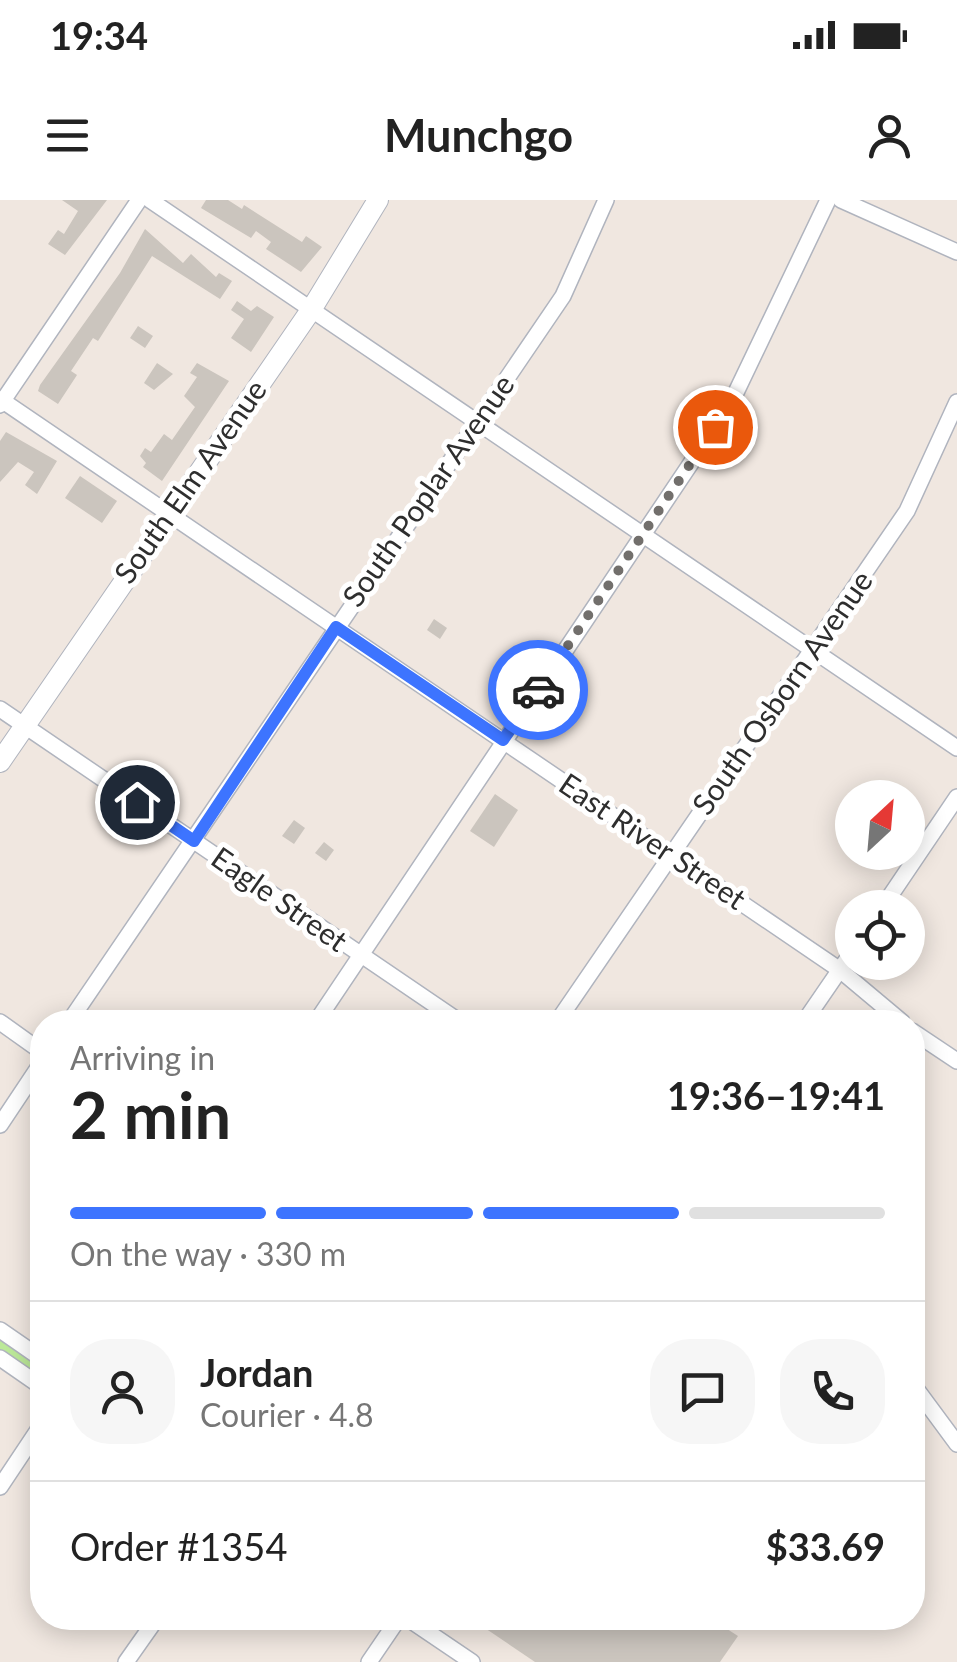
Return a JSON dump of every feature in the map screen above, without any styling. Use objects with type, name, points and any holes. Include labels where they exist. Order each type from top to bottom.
[{"type":"street","points":[[1,402],[139,200]]},
{"type":"street","points":[[150,200],[957,748]]},
{"type":"street","name":"South Elm Avenue","points":[[0,762],[311,310],[378,200]]},
{"type":"street","name":"South Poplar Avenue","points":[[77,1010],[563,296],[606,200]]},
{"type":"street","points":[[324,1010],[730,404],[828,200]]},
{"type":"street","points":[[841,200],[957,252]]},
{"type":"street","name":"East River Street","points":[[1,402],[835,967]]},
{"type":"street","name":"South Osborn Avenue","points":[[564,1010],[907,511],[957,402]]},
{"type":"street","name":"Eagle Street","points":[[0,709],[442,1010]]},
{"type":"street","points":[[894,890],[957,797]]},
{"type":"street","points":[[812,1010],[835,977]]},
{"type":"street","name":"East River Street","points":[[852,980],[888,1010]]},
{"type":"street","points":[[0,1022],[30,1043]]},
{"type":"street","points":[[925,1040],[957,1061]]},
{"type":"street","points":[[0,1124],[30,1080]]},
{"type":"street","points":[[0,1330],[30,1351]]},
{"type":"street","points":[[0,1358],[30,1379]]},
{"type":"street","points":[[925,1401],[957,1444]]},
{"type":"street","points":[[0,1488],[30,1442]]},
{"type":"street","points":[[126,1662],[149,1630]]},
{"type":"street","points":[[369,1662],[390,1630]]},
{"type":"street","points":[[424,1630],[472,1662]]},
{"type":"green space","points":[[0,1337],[30,1358],[30,1372],[0,1351]]},
{"type":"building","points":[[62,200],[107,200],[65,255],[48,244],[58,230],[64,234],[78,211]]},
{"type":"building","points":[[206,200],[228,200],[242,209],[244,205],[302,242],[306,236],[322,247],[301,272],[266,249],[271,242],[256,231],[251,238],[201,208]]},
{"type":"building","points":[[145,229],[183,263],[191,254],[216,277],[219,273],[232,281],[220,299],[152,256],[98,341],[93,338],[71,371],[77,375],[58,404],[38,391],[40,385],[120,273]]},
{"type":"building","points":[[237,301],[251,311],[257,306],[274,317],[251,352],[231,338],[244,319],[231,310]]},
{"type":"building","points":[[138,326],[153,336],[145,348],[130,338]]},
{"type":"building","points":[[157,363],[173,374],[154,390],[144,383]]},
{"type":"building","points":[[197,363],[229,381],[162,481],[143,467],[146,463],[140,456],[145,448],[151,452],[164,434],[172,440],[195,407],[184,396],[197,377],[190,373]]},
{"type":"building","points":[[6,432],[57,461],[37,494],[25,485],[34,472],[18,462],[0,482],[0,441]]},
{"type":"building","points":[[80,476],[117,501],[102,523],[65,498]]},
{"type":"building","points":[[434,619],[447,628],[440,639],[427,630]]},
{"type":"building","points":[[495,794],[518,810],[494,847],[470,831]]},
{"type":"building","points":[[294,820],[305,828],[294,844],[282,836]]},
{"type":"building","points":[[324,842],[334,850],[326,861],[315,853]]},
{"type":"building","points":[[488,1630],[729,1630],[738,1636],[720,1662],[535,1662]]},
{"type":"way so far","points":[[538,690],[715,427]]},
{"type":"route","points":[[137,802],[194,841],[336,627],[503,740],[538,690]]}]
